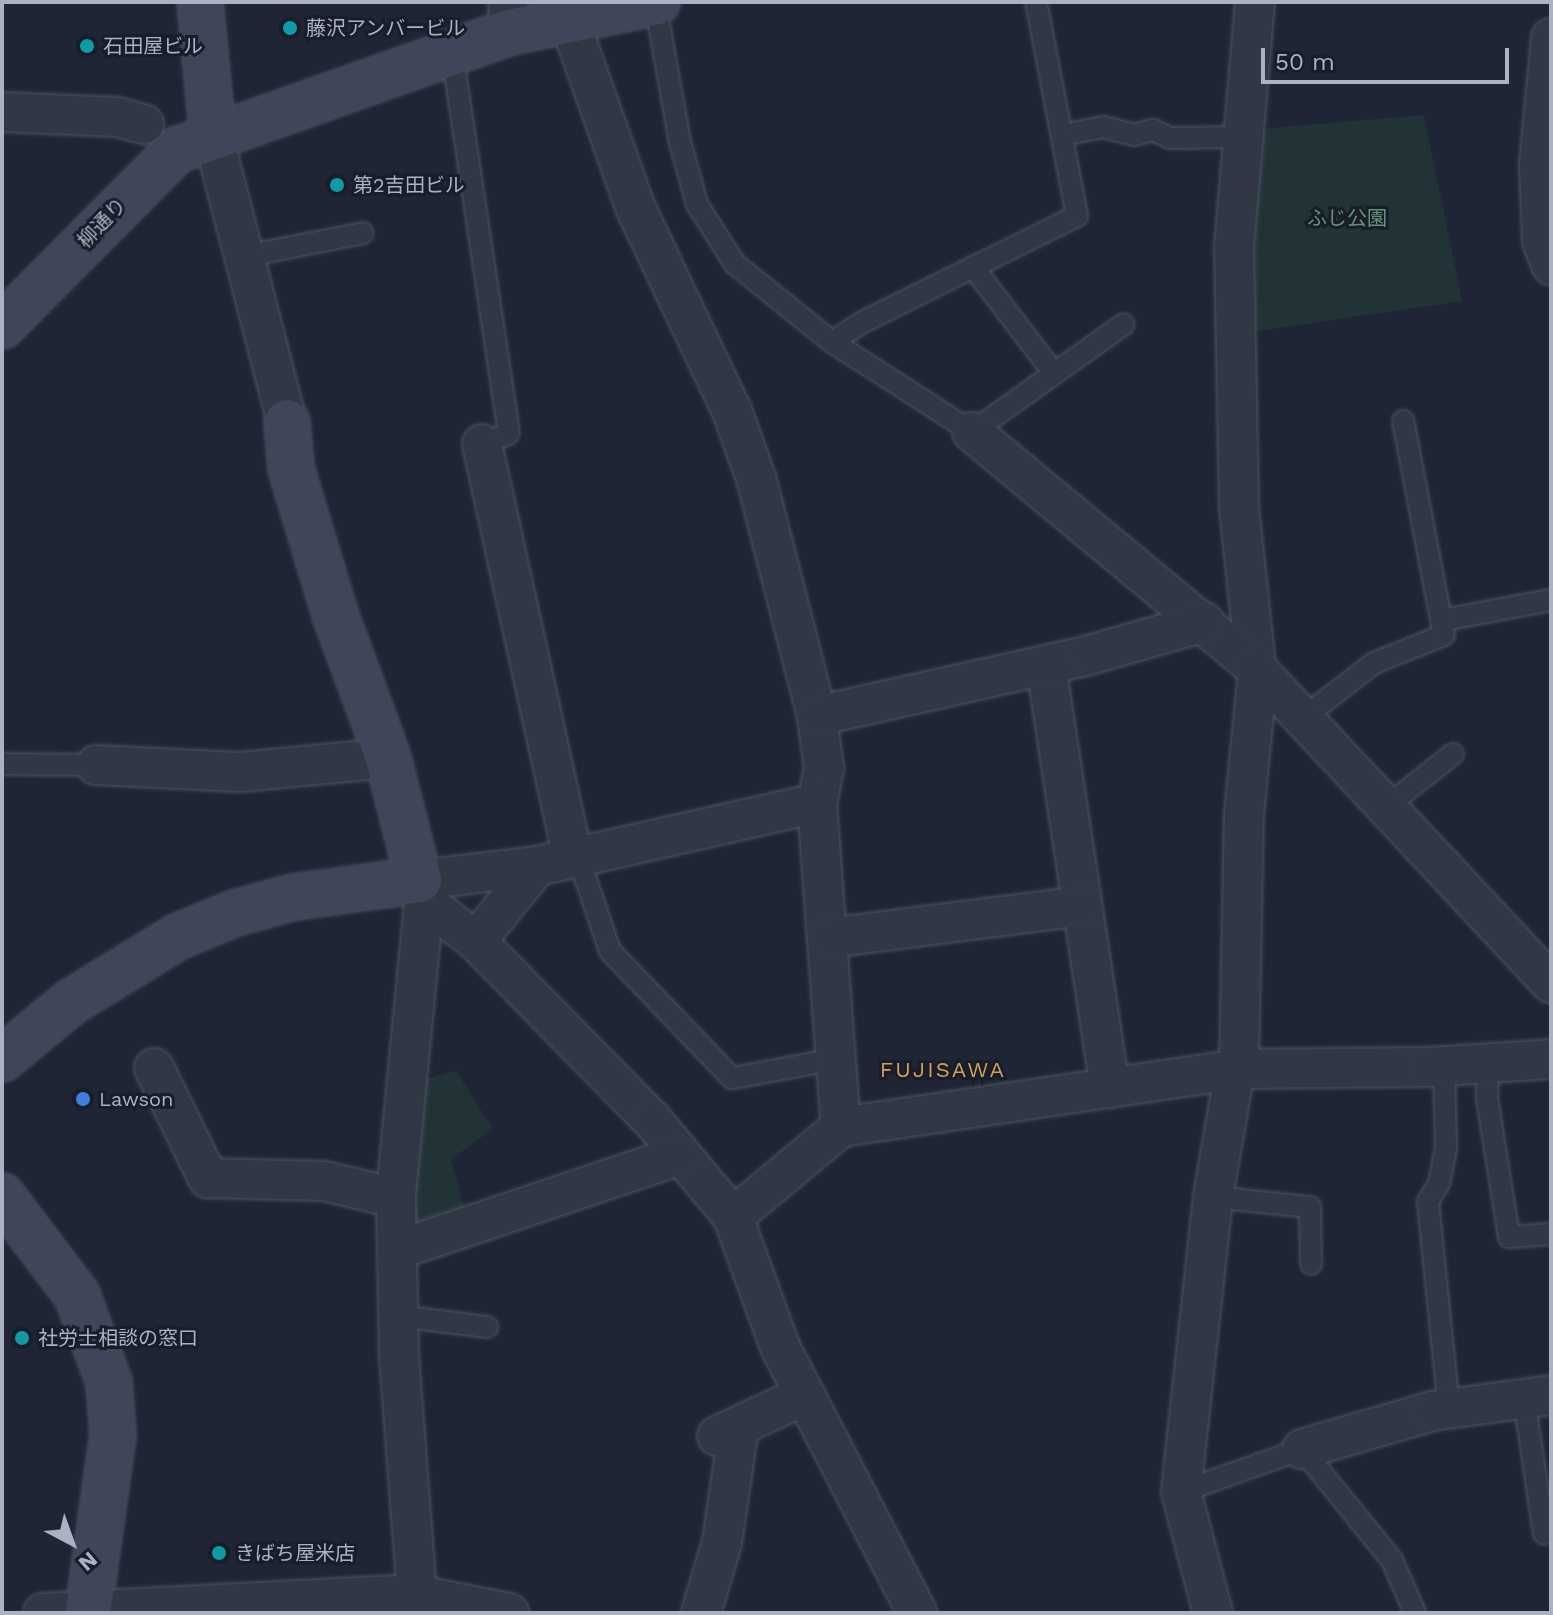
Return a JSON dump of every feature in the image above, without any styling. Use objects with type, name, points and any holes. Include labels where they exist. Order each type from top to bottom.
[{"type":"street","points":[[200,2],[213,136],[241,257],[287,422],[291,468],[330,599],[388,758],[421,891],[396,1198],[399,1316],[417,1595]]},
{"type":"street","name":"柳通り","points":[[2,326],[163,161],[213,136],[452,52],[509,17],[569,20],[656,2]]},
{"type":"street","points":[[1213,1613],[1181,1492],[1213,1197],[1237,1069],[1244,814],[1257,670],[1239,508],[1234,245],[1255,2]]},
{"type":"street","points":[[569,20],[636,209],[737,424],[817,716],[824,768],[817,803],[841,1127]]},
{"type":"street","points":[[1551,38],[1539,165],[1542,241],[1551,265]]},
{"type":"street","points":[[3,108],[117,117],[144,124]]},
{"type":"street","points":[[972,432],[1198,616],[1257,670],[1551,983]]},
{"type":"street","points":[[482,444],[576,856]]},
{"type":"street","points":[[817,716],[1046,665],[1198,616]]},
{"type":"street","points":[[1046,665],[1110,1088]]},
{"type":"street","points":[[96,765],[240,772],[388,758]]},
{"type":"street","points":[[2,1059],[71,1002],[177,937],[235,913],[294,897],[421,891],[817,803]]},
{"type":"street","points":[[476,941],[537,866]]},
{"type":"street","points":[[421,891],[476,941],[681,1155],[733,1217],[780,1347],[917,1613]]},
{"type":"street","points":[[829,938],[1082,906]]},
{"type":"street","points":[[733,1217],[841,1127],[1237,1069],[1488,1065],[1551,1059]]},
{"type":"street","points":[[154,1068],[195,1160],[208,1178],[324,1181],[396,1198]]},
{"type":"street","points":[[397,1250],[681,1155]]},
{"type":"street","points":[[2,1196],[77,1295],[109,1382],[113,1435],[88,1612]]},
{"type":"street","points":[[701,1613],[722,1542],[727,1432],[805,1395]]},
{"type":"street","points":[[1302,1449],[1449,1408],[1538,1396]]},
{"type":"street","points":[[43,1613],[417,1595],[509,1613]]},
{"type":"lane","points":[[656,2],[697,204],[735,264],[832,342],[972,432],[1124,324]]},
{"type":"lane","points":[[832,342],[1077,216],[1036,2]]},
{"type":"lane","points":[[452,52],[474,171],[508,427],[508,434],[482,444]]},
{"type":"lane","points":[[1063,135],[1103,127],[1134,135],[1153,130],[1170,138],[1244,137]]},
{"type":"lane","points":[[241,257],[363,233]]},
{"type":"lane","points":[[973,267],[1053,372]]},
{"type":"lane","points":[[1303,718],[1374,663],[1444,635],[1403,421]]},
{"type":"lane","points":[[1443,620],[1551,600]]},
{"type":"lane","points":[[1387,806],[1453,754]]},
{"type":"lane","points":[[2,764],[96,765]]},
{"type":"lane","points":[[576,856],[610,951],[732,1078],[837,1059]]},
{"type":"lane","points":[[1488,1065],[1490,1125],[1509,1237],[1551,1234]]},
{"type":"lane","points":[[1444,1066],[1446,1148],[1439,1183],[1428,1202],[1449,1408]]},
{"type":"lane","points":[[1213,1197],[1310,1207],[1311,1264]]},
{"type":"lane","points":[[399,1316],[487,1327]]},
{"type":"lane","points":[[1538,1396],[1544,1534]]},
{"type":"lane","points":[[1181,1492],[1302,1449],[1392,1560],[1415,1613]]},
{"type":"green space","name":"ふじ公園","points":[[1424,115],[1462,301],[1252,332],[1248,244],[1258,129]]},
{"type":"green space","points":[[456,1071],[493,1129],[451,1159],[467,1217],[411,1235],[418,1081]]},
{"type":"place","name":"藤沢アンバービル","points":[[290,28]]},
{"type":"place","name":"石田屋ビル","points":[[87,46]]},
{"type":"place","name":"第2吉田ビル","points":[[337,185]]},
{"type":"place","name":"Lawson","points":[[83,1099]]},
{"type":"place","name":"社労士相談の窓口","points":[[22,1338]]},
{"type":"place","name":"きばち屋米店","points":[[219,1553]]},
{"type":"district","name":"FUJISAWA","points":[[943,1070]]}]
